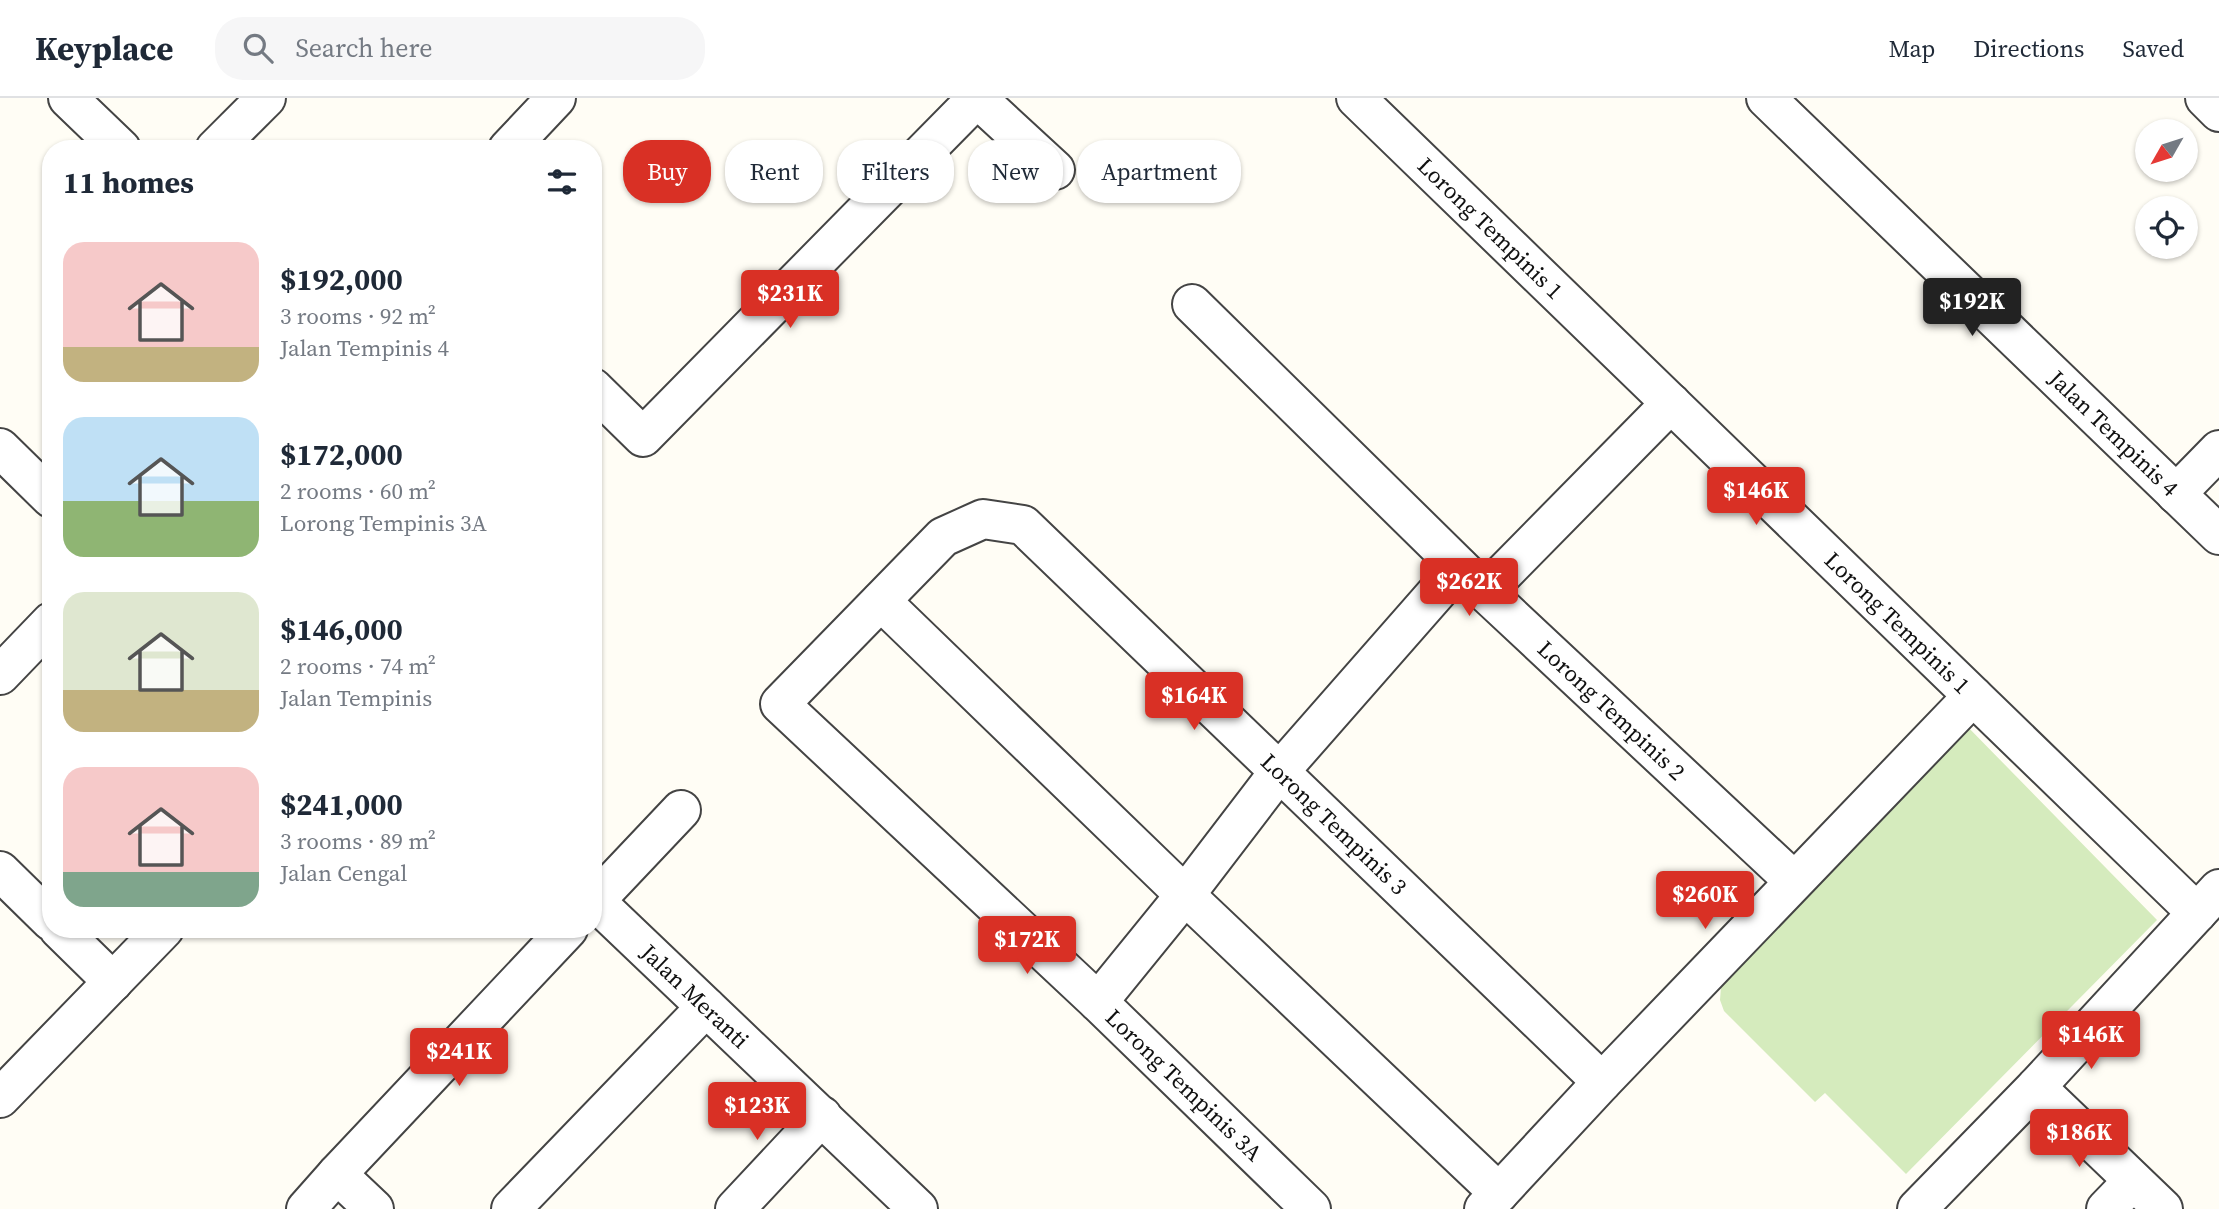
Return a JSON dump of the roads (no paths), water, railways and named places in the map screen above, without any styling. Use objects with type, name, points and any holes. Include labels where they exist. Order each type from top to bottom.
[{"type":"street","points":[[68,98],[112,140]]},
{"type":"street","points":[[224,140],[266,98]]},
{"type":"street","points":[[516,140],[556,98]]},
{"type":"street","points":[[602,397],[643,437],[977,98],[1022,140]]},
{"type":"street","name":"Lorong Tempinis 1","points":[[1356,98],[1973,696],[2208,901]]},
{"type":"street","name":"Jalan Tempinis 4","points":[[1766,98],[2219,535]]},
{"type":"street","points":[[2205,98],[2219,112]]},
{"type":"street","name":"Lorong Tempinis 2","points":[[1192,304],[1472,580],[1794,881]]},
{"type":"street","points":[[1098,1002],[1185,895],[1279,772],[1472,580],[1671,403]]},
{"type":"street","points":[[0,448],[42,489]]},
{"type":"street","points":[[2176,494],[2219,450]]},
{"type":"street","name":"Lorong Tempinis 3","points":[[780,704],[943,537],[983,519],[1023,525],[1602,1082]]},
{"type":"street","points":[[881,601],[1185,895],[1491,1201],[1973,696]]},
{"type":"street","points":[[0,675],[42,631]]},
{"type":"street","name":"Lorong Tempinis 3A","points":[[780,704],[1098,1002],[1311,1209]]},
{"type":"street","points":[[602,894],[681,810]]},
{"type":"street","points":[[0,871],[42,912]]},
{"type":"street","points":[[1917,1209],[2036,1087],[2208,901]]},
{"type":"street","name":"Jalan Meranti","points":[[602,910],[918,1209]]},
{"type":"street","points":[[68,938],[113,982]]},
{"type":"street","points":[[0,1098],[155,938]]},
{"type":"street","points":[[306,1209],[560,938]]},
{"type":"street","points":[[511,1209],[706,1007]]},
{"type":"street","points":[[2036,1087],[2163,1209]]},
{"type":"street","points":[[735,1209],[822,1116]]},
{"type":"street","points":[[337,1174],[374,1209]]},
{"type":"street","points":[[2106,1209],[2133,1181]]}]
